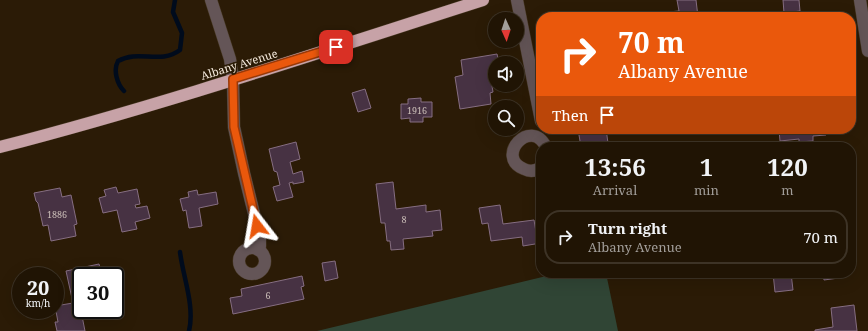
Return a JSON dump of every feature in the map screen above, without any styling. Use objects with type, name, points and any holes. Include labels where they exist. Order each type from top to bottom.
[{"type":"highway","name":"Albany Avenue","points":[[0,147],[75,128],[483,0]]},
{"type":"street","points":[[211,0],[230,59],[233,79],[234,127],[260,238],[260,246],[258,250]]},
{"type":"street","points":[[517,0],[536,96]]},
{"type":"street","points":[[860,0],[868,51]]},
{"type":"street","points":[[536,134],[521,139],[515,145],[513,154],[516,165],[526,170],[532,171],[536,169]]},
{"type":"green space","points":[[538,278],[607,278],[618,331],[317,331]]},
{"type":"building","points":[[677,0],[696,0],[697,12],[668,12],[679,11]]},
{"type":"building","points":[[783,0],[799,0],[800,11],[784,12]]},
{"type":"building","points":[[497,54],[497,56],[488,56],[488,92],[493,92],[490,93],[491,100],[488,100],[488,104],[460,109],[455,77],[463,75],[461,60]]},
{"type":"building","points":[[365,89],[371,108],[358,112],[352,93]]},
{"type":"building","points":[[421,98],[421,102],[432,102],[432,117],[423,117],[423,122],[410,122],[410,118],[401,119],[401,104],[408,104],[408,99]]},
{"type":"building","points":[[579,134],[607,134],[608,142],[580,142]]},
{"type":"building","points":[[779,134],[826,134],[813,136],[813,141],[799,142],[799,139],[780,141]]},
{"type":"building","points":[[296,142],[300,159],[290,162],[293,174],[302,171],[304,182],[293,184],[293,182],[289,183],[293,197],[277,201],[273,187],[280,185],[277,172],[274,171],[269,149]]},
{"type":"building","points":[[393,182],[396,209],[426,205],[426,212],[440,210],[442,230],[432,231],[433,236],[403,239],[404,249],[391,250],[390,241],[387,241],[385,223],[381,223],[376,184]]},
{"type":"building","points":[[116,187],[118,193],[137,189],[140,204],[135,205],[136,208],[147,206],[150,218],[135,222],[137,229],[122,232],[117,210],[103,213],[99,198],[106,196],[104,190]]},
{"type":"building","points":[[60,188],[62,197],[71,195],[77,224],[74,225],[76,236],[51,241],[48,225],[43,226],[38,203],[34,193]]},
{"type":"building","points":[[197,190],[198,195],[216,192],[218,204],[199,208],[202,226],[189,228],[186,210],[183,211],[180,199],[189,197],[188,192]]},
{"type":"building","points":[[500,205],[503,224],[534,220],[536,244],[523,246],[522,237],[491,241],[488,223],[482,224],[479,208]]},
{"type":"building","points":[[335,261],[338,278],[325,281],[322,263]]},
{"type":"building","points":[[99,264],[100,267],[85,267]]},
{"type":"building","points":[[72,270],[72,298],[66,271]]},
{"type":"building","points":[[302,276],[304,286],[301,287],[304,299],[233,314],[230,298],[242,296],[241,289]]},
{"type":"building","points":[[774,278],[792,278],[793,290],[775,292]]},
{"type":"building","points":[[824,278],[839,278],[824,280]]},
{"type":"building","points":[[72,303],[72,319],[83,319],[85,331],[57,331],[55,322],[58,322],[57,319],[64,319],[64,304]]},
{"type":"building","points":[[854,305],[857,331],[815,331],[833,327],[831,308]]},
{"type":"waterway","points":[[124,91],[119,85],[116,77],[118,61],[134,56],[165,56],[180,50],[182,33],[173,12],[175,0]]},
{"type":"waterway","points":[[180,252],[190,302],[191,312],[189,331]]},
{"type":"route","points":[[257,226],[234,127],[233,79],[336,47]]}]
